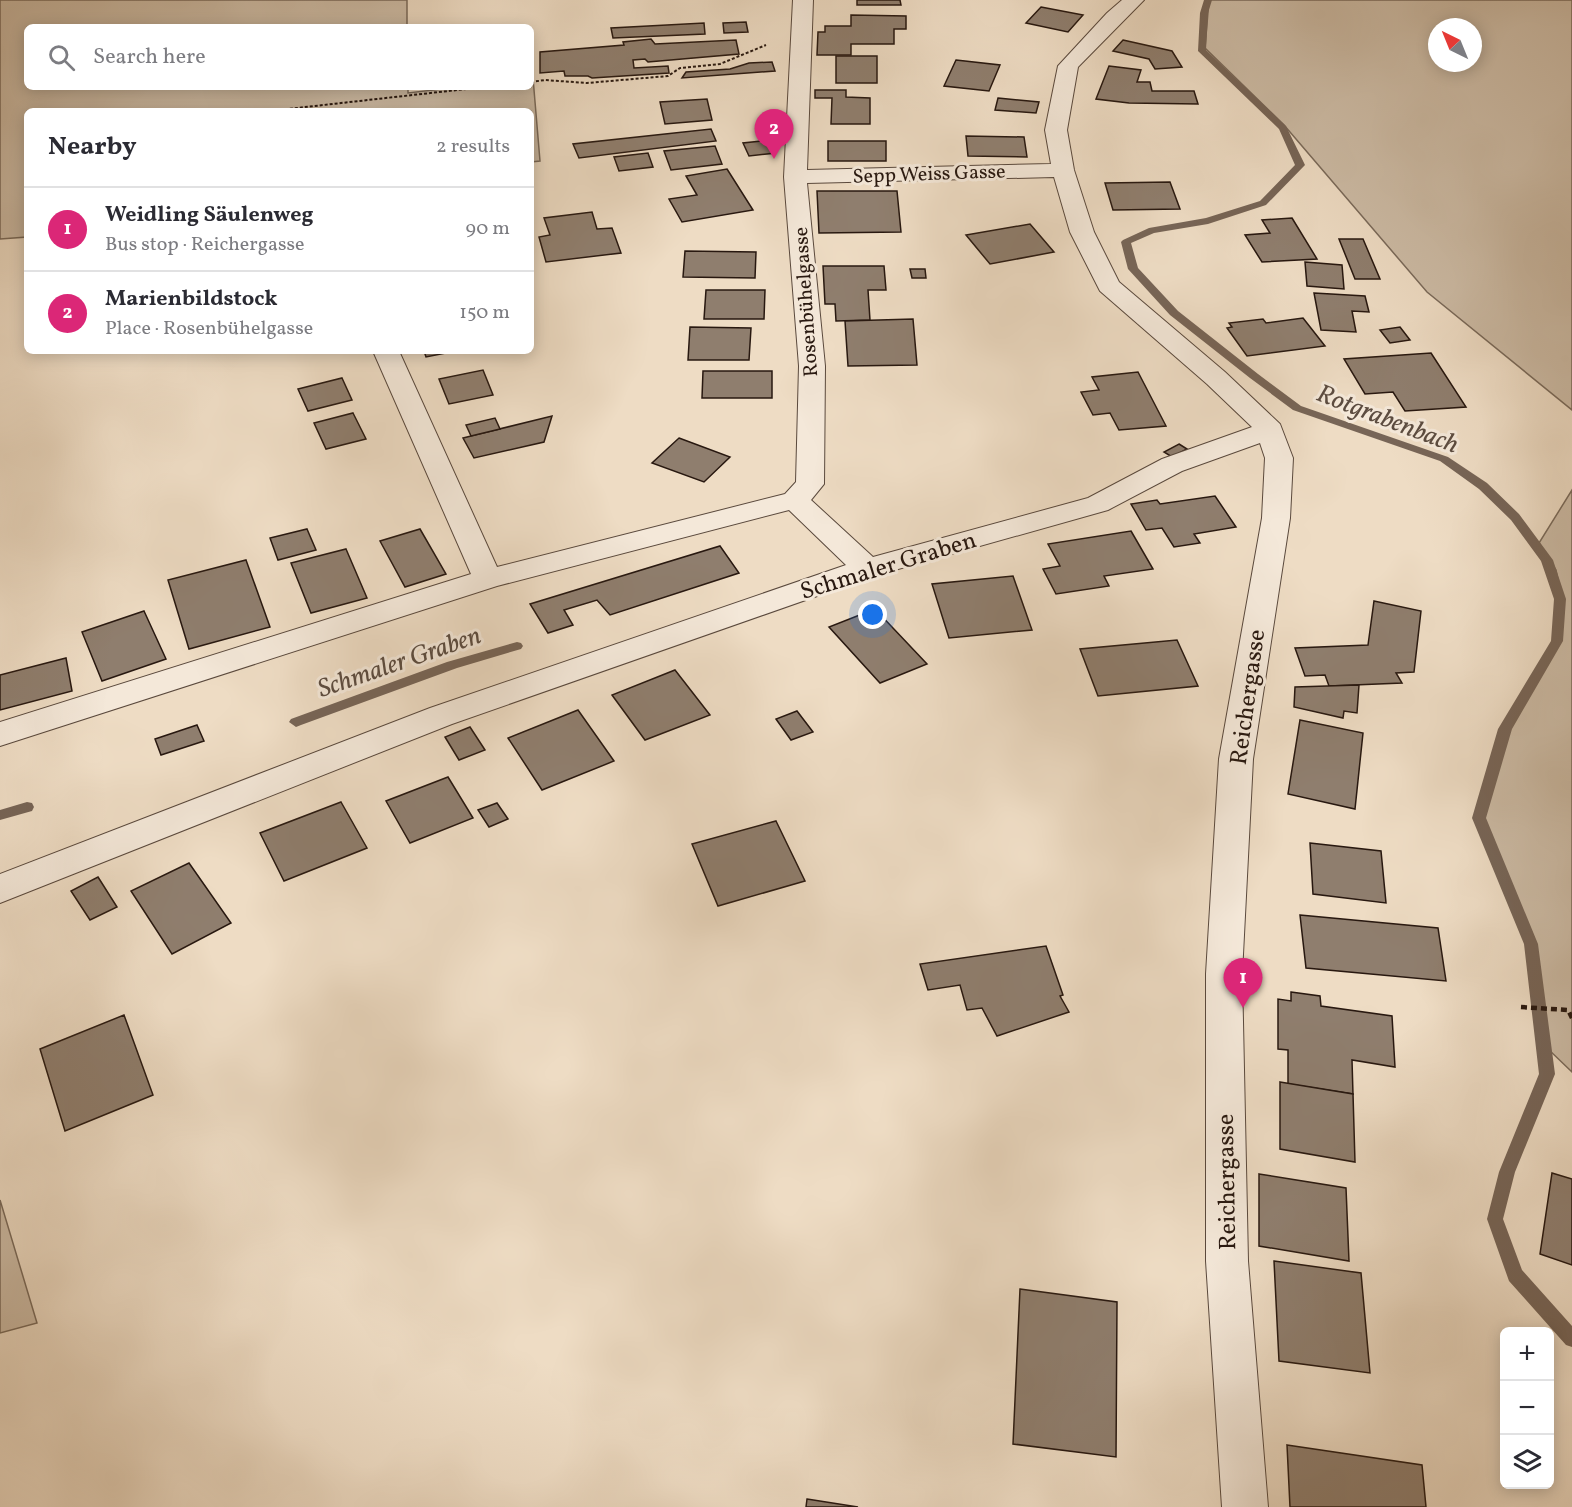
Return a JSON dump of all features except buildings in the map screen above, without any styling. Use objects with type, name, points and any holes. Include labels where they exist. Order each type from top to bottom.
[{"type":"street","name":"Rosenbühelgasse","points":[[795,501],[810,484],[812,366],[795,177],[803,0]]},
{"type":"street","name":"Reichergasse","points":[[1134,0],[1114,16],[1068,66],[1056,130],[1063,170],[1082,232],[1109,286],[1216,378],[1270,430],[1280,458],[1276,518],[1236,759],[1224,974],[1227,1261],[1245,1507]]},
{"type":"street","name":"Sepp Weiss Gasse","points":[[795,177],[1063,170]]},
{"type":"street","points":[[387,354],[488,579]]},
{"type":"street","name":"Schmaler Graben","points":[[0,889],[441,716],[867,568],[1098,504],[1172,465],[1270,430]]},
{"type":"street","points":[[0,734],[488,579],[795,501],[867,568]]},
{"type":"path","points":[[534,82],[545,80],[587,83],[668,76],[680,68],[720,64],[760,49],[776,39],[801,39]]},
{"type":"path","points":[[297,108],[457,90]]},
{"type":"path","points":[[1521,1007],[1568,1010],[1572,1018]]},
{"type":"shaded area","points":[[0,0],[407,0],[407,24],[24,24],[24,90],[408,90],[408,93],[434,90],[534,90],[540,161],[534,162],[534,108],[24,108],[24,237],[0,239]]},
{"type":"shaded area","points":[[1209,0],[1572,0],[1572,410],[1427,292],[1284,125],[1205,48]]},
{"type":"shaded area","points":[[1572,490],[1572,1072],[1548,1049],[1534,938],[1481,812],[1510,714],[1557,639],[1561,594],[1556,570],[1539,543]]},
{"type":"shaded area","points":[[0,1200],[37,1323],[0,1333]]},
{"type":"waterway","name":"Rotgrabenbach","points":[[1208,0],[1204,13],[1202,51],[1283,128],[1300,165],[1263,203],[1208,221],[1152,230],[1126,242],[1133,269],[1174,313],[1297,408],[1444,459],[1483,486],[1515,517],[1547,560],[1560,599],[1557,641],[1505,729],[1479,818],[1531,944],[1547,1074],[1507,1172],[1495,1219],[1515,1275],[1572,1339]]},
{"type":"waterway","name":"Schmaler Graben","points":[[296,722],[452,665],[517,646]]},
{"type":"waterway","name":"Schmaler Graben","points":[[0,815],[27,807]]},
{"type":"place","name":"Marienbildstock","points":[[774,159]]},
{"type":"place","name":"Weidling Säulenweg","points":[[1243,1008]]}]
